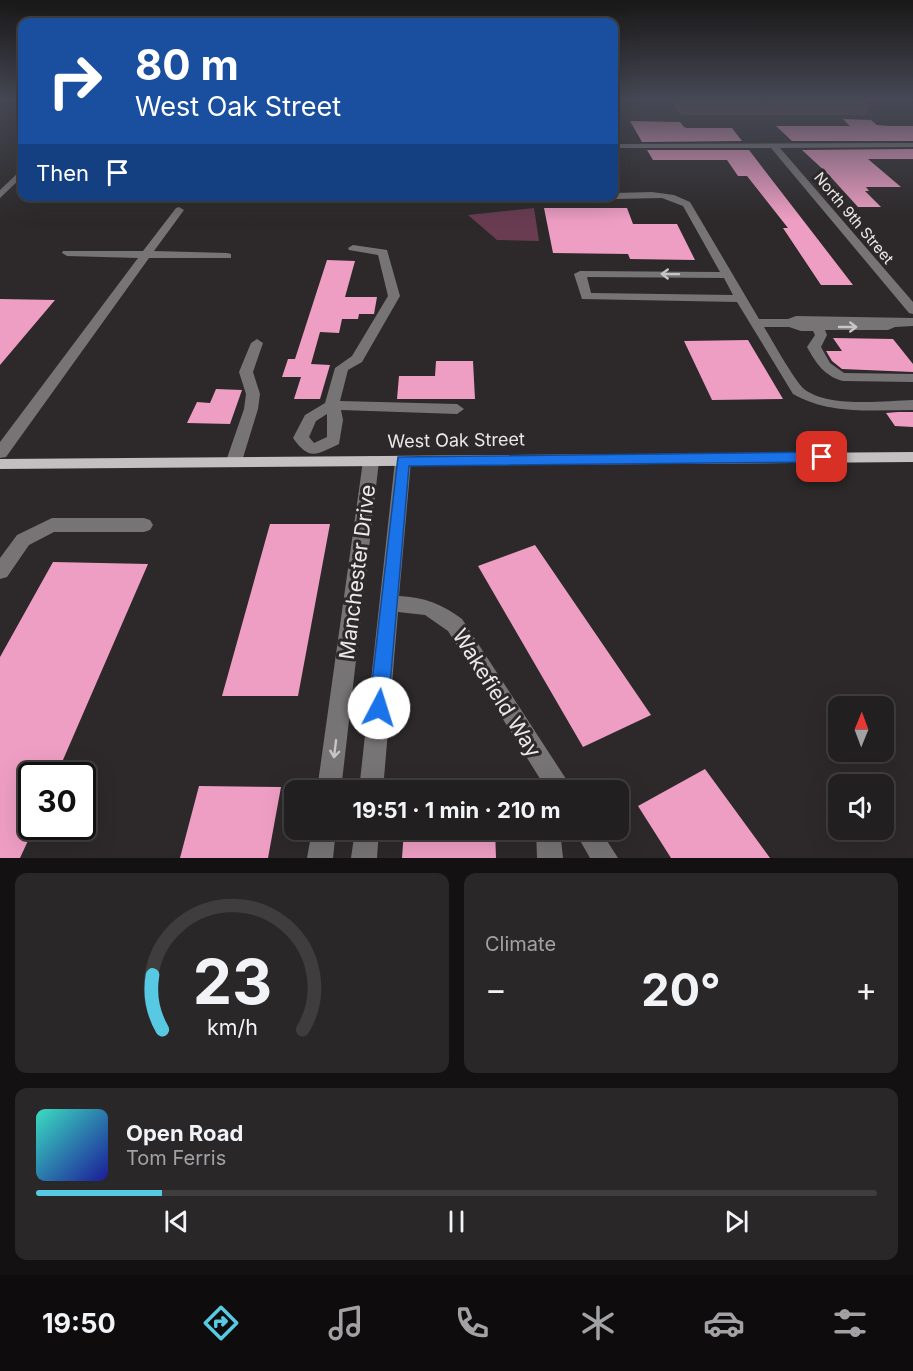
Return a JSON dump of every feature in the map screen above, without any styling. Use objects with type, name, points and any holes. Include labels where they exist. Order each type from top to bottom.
[{"type":"main road","name":"West Oak Street","points":[[0,464],[234,461],[312,456],[371,461],[913,457]]},
{"type":"street","points":[[618,146],[913,145]]},
{"type":"street","name":"North 9th Street","points":[[773,146],[913,310]]},
{"type":"street","points":[[0,195],[18,176]]},
{"type":"street","points":[[618,196],[664,196],[680,198],[687,204],[755,323],[798,391],[809,399],[844,404],[913,405]]},
{"type":"street","points":[[0,453],[179,210]]},
{"type":"street","points":[[353,248],[383,252],[394,296],[357,359],[342,368],[332,405],[336,420],[334,440],[312,456],[301,438],[310,418],[332,405],[457,409]]},
{"type":"street","points":[[67,253],[227,256]]},
{"type":"street","points":[[728,275],[580,273],[586,296],[742,299]]},
{"type":"street","points":[[790,323],[796,320],[913,322]]},
{"type":"street","points":[[755,323],[790,323],[801,327],[888,327],[892,322]]},
{"type":"street","points":[[817,327],[821,335],[814,347],[834,375],[913,378]]},
{"type":"street","points":[[234,461],[251,409],[253,394],[246,372],[257,343]]},
{"type":"street","name":"Manchester Drive","points":[[330,780],[371,461]]},
{"type":"street","name":"Manchester Drive","points":[[372,780],[403,461]]},
{"type":"street","points":[[0,572],[23,540],[52,525],[144,525]]},
{"type":"street","name":"Wakefield Way","points":[[388,604],[415,604],[436,609],[455,625],[548,780]]},
{"type":"street","points":[[320,858],[323,840]]},
{"type":"street","points":[[364,858],[366,840]]},
{"type":"street","points":[[549,840],[550,858]]},
{"type":"street","points":[[593,840],[605,858]]},
{"type":"shaded area","points":[[534,208],[539,241],[497,240],[468,215]]},
{"type":"building","points":[[641,140],[742,141],[642,142]]},
{"type":"building","points":[[791,140],[913,140],[913,141]]},
{"type":"building","points":[[913,149],[913,159],[868,159],[901,187],[866,187],[869,191],[865,191],[881,207],[858,207],[802,150]]},
{"type":"building","points":[[647,150],[749,150],[853,285],[821,285],[783,228],[788,228],[747,176],[738,176],[727,160],[653,160]]},
{"type":"building","points":[[544,208],[627,208],[633,224],[677,224],[695,260],[630,259],[628,254],[553,253]]},
{"type":"building","points":[[327,260],[355,261],[345,297],[377,297],[374,314],[359,314],[358,319],[342,319],[339,333],[320,332],[311,364],[330,365],[320,399],[294,399],[301,377],[282,377],[288,359],[295,359]]},
{"type":"building","points":[[0,299],[55,300],[0,365]]},
{"type":"building","points":[[833,338],[893,339],[913,364],[913,372],[842,369],[832,361],[826,351],[842,351]]},
{"type":"building","points":[[748,340],[783,399],[712,400],[684,341]]},
{"type":"building","points":[[436,361],[473,361],[475,399],[397,399],[399,376],[435,376]]},
{"type":"building","points":[[216,389],[242,390],[230,424],[187,423],[197,402],[210,403]]},
{"type":"building","points":[[913,412],[913,427],[895,426],[886,413]]},
{"type":"building","points":[[270,524],[330,524],[298,696],[222,696]]},
{"type":"building","points":[[535,545],[651,715],[583,747],[478,566]]},
{"type":"building","points":[[53,562],[148,564],[62,762],[18,762],[18,840],[28,840],[20,858],[0,858],[0,657]]},
{"type":"building","points":[[705,769],[770,858],[671,858],[638,806]]},
{"type":"building","points":[[199,786],[281,787],[268,858],[180,858]]},
{"type":"building","points":[[403,840],[495,840],[496,858],[402,858]]},
{"type":"route","points":[[379,708],[403,461],[822,457]]}]
